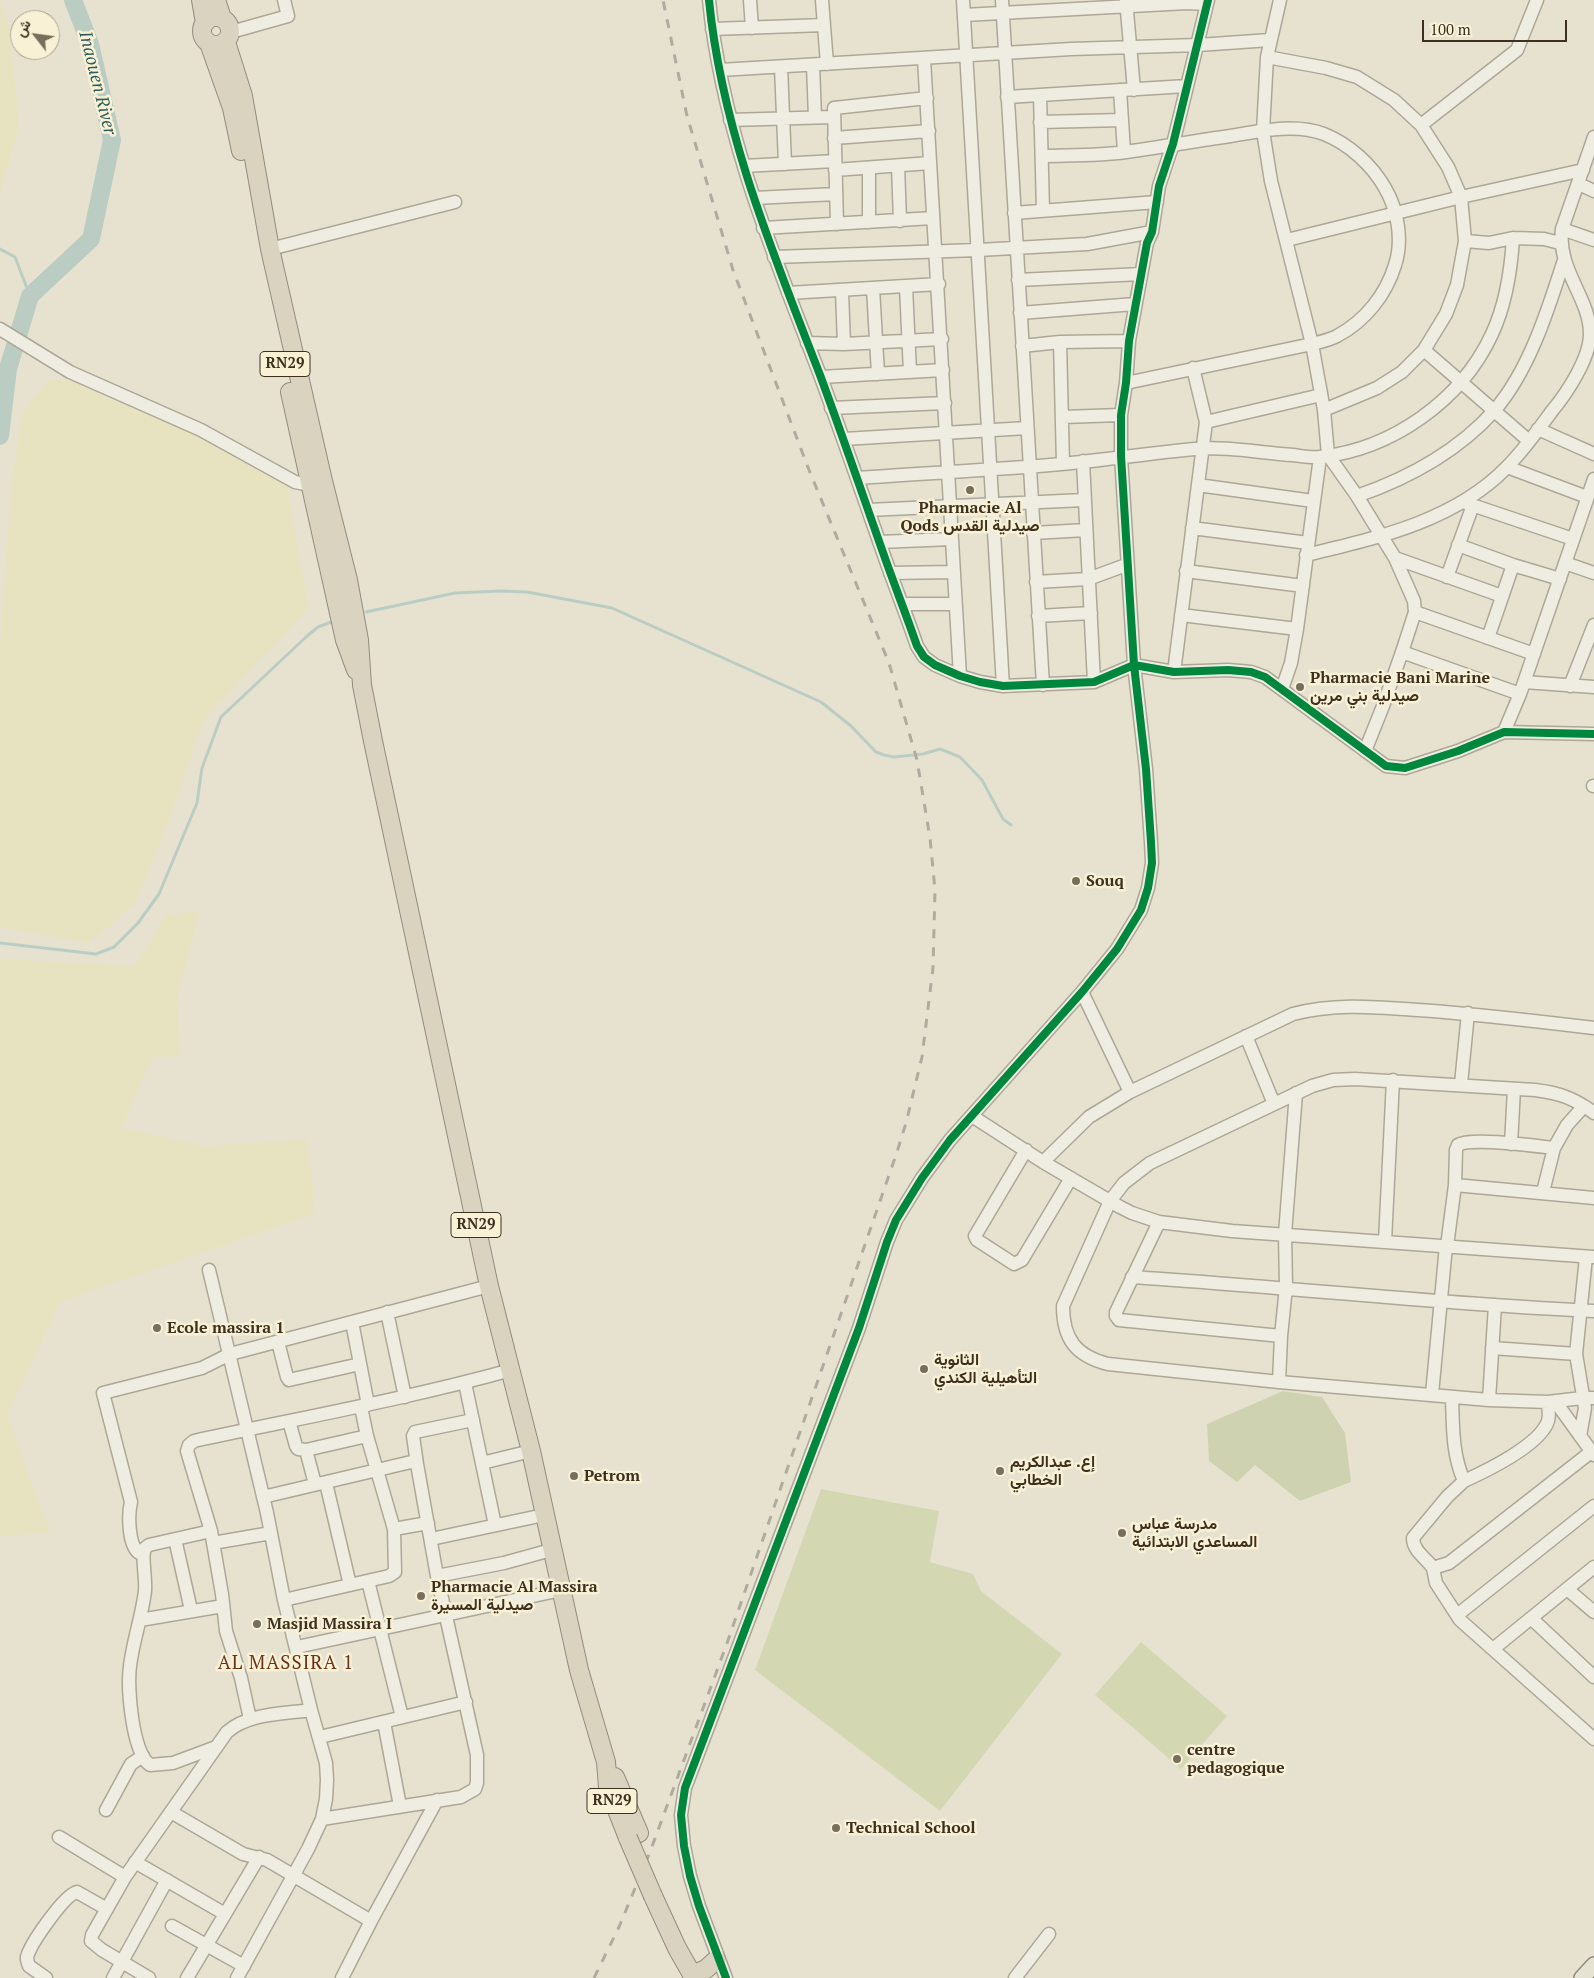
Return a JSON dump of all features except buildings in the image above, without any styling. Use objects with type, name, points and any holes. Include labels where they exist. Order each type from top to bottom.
[{"type":"highway","points":[[201,0],[204,23],[212,17],[223,32]]},
{"type":"highway","name":"RN29","points":[[216,0],[223,32],[243,96],[284,337]]},
{"type":"highway","name":"RN29","points":[[223,32],[232,108],[316,483],[348,580],[359,640],[362,685],[489,1286],[531,1451],[579,1670],[606,1762],[618,1782],[633,1836],[658,1893],[686,1945],[691,1972]]},
{"type":"highway","points":[[691,1972],[706,1969],[716,1955]]},
{"type":"main road","points":[[1582,1978],[1594,1965]]},
{"type":"street","points":[[223,32],[288,16],[284,0]]},
{"type":"street","points":[[709,0],[712,29],[730,120],[763,228],[844,439],[917,646],[924,657],[935,665],[960,676],[1004,686],[1094,682],[1134,665],[1174,672],[1228,670],[1251,672],[1266,677],[1386,766],[1405,768],[1458,751],[1504,732],[1594,734]]},
{"type":"street","points":[[750,0],[752,28]]},
{"type":"street","points":[[822,0],[827,64]]},
{"type":"street","points":[[963,0],[1004,686]]},
{"type":"street","points":[[1002,0],[1043,685]]},
{"type":"street","points":[[1280,0],[1267,57],[1262,131],[1271,181],[1312,344],[1324,410],[1324,456],[1313,501],[1303,586],[1291,663],[1282,689]]},
{"type":"street","points":[[1421,125],[1517,50],[1537,0]]},
{"type":"street","points":[[726,1978],[699,1906],[684,1846],[682,1815],[685,1788],[859,1328],[896,1220],[922,1178],[972,1116],[1082,992],[1130,930],[1141,910],[1148,888],[1152,863],[1146,769],[1134,665],[1126,565],[1121,415],[1129,341],[1147,243],[1152,232],[1160,186],[1173,144],[1208,2],[1034,6],[1003,15],[964,15]]},
{"type":"street","points":[[1124,152],[1122,120],[1127,90],[1130,48],[1126,3]]},
{"type":"street","points":[[712,29],[824,25]]},
{"type":"street","points":[[720,70],[1071,49],[1198,45],[1270,40]]},
{"type":"street","points":[[1267,57],[1326,68],[1357,77],[1394,100],[1421,125],[1448,167],[1461,198],[1465,241],[1457,285],[1446,314],[1424,350],[1402,372],[1377,388],[1324,410]]},
{"type":"street","points":[[924,59],[933,218],[939,284],[960,676]]},
{"type":"street","points":[[813,65],[815,117]]},
{"type":"street","points":[[781,67],[785,164]]},
{"type":"street","points":[[1007,97],[1188,86]]},
{"type":"street","points":[[1040,95],[1043,210]]},
{"type":"street","points":[[837,224],[834,108],[927,98]]},
{"type":"street","points":[[730,120],[833,117]]},
{"type":"street","points":[[1040,122],[1122,120]]},
{"type":"street","points":[[1042,156],[1124,152],[1262,131],[1301,129],[1323,134],[1341,142],[1377,173],[1389,194],[1396,214],[1398,244],[1396,262],[1389,284],[1376,303],[1358,322],[1336,337],[1312,344],[1126,382]]},
{"type":"street","points":[[834,138],[929,131]]},
{"type":"street","points":[[1192,528],[1307,549],[1381,537],[1468,503],[1508,467],[1559,403],[1589,359],[1592,334],[1586,313],[1564,260],[1560,243],[1562,229],[1594,137]]},
{"type":"street","points":[[744,166],[785,164],[869,168],[930,163]]},
{"type":"street","points":[[898,166],[900,221]]},
{"type":"street","points":[[869,168],[869,222]]},
{"type":"street","points":[[1286,240],[1583,170]]},
{"type":"street","points":[[1579,184],[1594,191]]},
{"type":"street","points":[[754,198],[836,194]]},
{"type":"street","points":[[270,249],[455,202]]},
{"type":"street","points":[[1014,213],[1157,202]]},
{"type":"street","points":[[763,228],[933,218]]},
{"type":"street","points":[[1562,229],[1594,240]]},
{"type":"street","points":[[774,257],[936,252],[1086,244],[1152,232]]},
{"type":"street","points":[[1465,241],[1489,243],[1513,238],[1544,239],[1560,243]]},
{"type":"street","points":[[857,478],[1063,464],[1204,448],[1324,456],[1356,450],[1397,433],[1423,418],[1461,382],[1492,334],[1504,301],[1511,272],[1513,238]]},
{"type":"street","points":[[1357,496],[1409,476],[1446,453],[1494,410],[1511,386],[1528,355],[1546,315],[1564,260]]},
{"type":"street","points":[[1018,280],[1141,274]]},
{"type":"street","points":[[788,294],[939,284]]},
{"type":"street","points":[[906,287],[910,372]]},
{"type":"street","points":[[873,288],[878,374]]},
{"type":"street","points":[[842,291],[844,344]]},
{"type":"street","points":[[1020,313],[1135,304]]},
{"type":"street","points":[[0,328],[70,372],[201,430],[295,482],[316,483]]},
{"type":"street","points":[[807,343],[844,344],[942,339]]},
{"type":"street","points":[[1022,346],[1060,342],[1129,341]]},
{"type":"street","points":[[1060,342],[1063,464]]},
{"type":"street","points":[[1424,350],[1529,441]]},
{"type":"street","points":[[1174,672],[1206,422],[1193,368]]},
{"type":"street","points":[[821,377],[943,370]]},
{"type":"street","points":[[1206,422],[1321,395]]},
{"type":"street","points":[[831,408],[945,403]]},
{"type":"street","points":[[1062,417],[1121,415]]},
{"type":"street","points":[[844,439],[1027,428]]},
{"type":"street","points":[[1538,429],[1594,454]]},
{"type":"street","points":[[1324,456],[1357,496],[1395,558],[1414,601],[1415,612],[1402,652],[1365,751]]},
{"type":"street","points":[[1083,461],[1094,682]]},
{"type":"street","points":[[1508,467],[1588,497]]},
{"type":"street","points":[[1504,732],[1534,654],[1594,479]]},
{"type":"street","points":[[1198,485],[1313,501]]},
{"type":"street","points":[[868,510],[1084,500]]},
{"type":"street","points":[[1468,503],[1573,539]]},
{"type":"street","points":[[1447,577],[1458,545],[1468,503]]},
{"type":"street","points":[[1582,516],[1594,520]]},
{"type":"street","points":[[1034,533],[1086,530]]},
{"type":"street","points":[[879,542],[952,540]]},
{"type":"street","points":[[1458,545],[1513,565],[1560,579]]},
{"type":"street","points":[[1395,558],[1502,596]]},
{"type":"street","points":[[1565,563],[1594,573]]},
{"type":"street","points":[[1036,582],[1088,579],[1126,565]]},
{"type":"street","points":[[1488,638],[1513,565]]},
{"type":"street","points":[[1186,571],[1303,586]]},
{"type":"street","points":[[890,573],[954,572]]},
{"type":"street","points":[[903,604],[955,604]]},
{"type":"street","points":[[1415,612],[1534,654]]},
{"type":"street","points":[[1038,616],[1091,613]]},
{"type":"street","points":[[1181,614],[1297,629]]},
{"type":"street","points":[[1570,686],[1594,625]]},
{"type":"street","points":[[1402,652],[1521,688],[1594,686]]},
{"type":"street","points":[[1082,992],[1130,1092]]},
{"type":"street","points":[[1043,1162],[1088,1117],[1130,1092],[1293,1014],[1317,1008],[1359,1006],[1468,1013],[1594,1028]]},
{"type":"street","points":[[1461,1084],[1468,1013]]},
{"type":"street","points":[[1246,1036],[1274,1104]]},
{"type":"street","points":[[1543,1192],[1554,1148],[1567,1125],[1589,1109],[1558,1093],[1393,1080],[1355,1078],[1333,1080],[1296,1093],[1150,1163],[1124,1183],[1110,1200],[1062,1306],[1063,1321],[1067,1335],[1073,1345],[1092,1360],[1108,1364],[1279,1382],[1489,1400],[1551,1401],[1588,1398]]},
{"type":"street","points":[[1385,1241],[1393,1080]]},
{"type":"street","points":[[1511,1144],[1514,1089]]},
{"type":"street","points":[[1279,1382],[1286,1287],[1285,1234],[1296,1093]]},
{"type":"street","points":[[972,1116],[1043,1162],[1132,1213],[1159,1222],[1232,1231],[1590,1257],[1580,1310],[1576,1354],[1588,1398],[1580,1436]]},
{"type":"street","points":[[1432,1394],[1458,1145],[1468,1142],[1554,1148]]},
{"type":"street","points":[[1026,1150],[975,1236],[977,1240],[1014,1264],[1022,1260],[1071,1178]]},
{"type":"street","points":[[1455,1185],[1594,1198]]},
{"type":"street","points":[[1159,1222],[1132,1277],[1116,1312],[1116,1316],[1123,1322],[1281,1336]]},
{"type":"street","points":[[209,1270],[263,1497],[284,1600],[326,1763],[327,1780],[322,1819],[294,1875],[237,1978]]},
{"type":"street","points":[[1132,1277],[1286,1287],[1442,1302],[1594,1311]]},
{"type":"street","points":[[144,1553],[139,1553],[134,1548],[128,1511],[131,1502],[103,1393],[202,1368],[230,1354],[489,1286]]},
{"type":"street","points":[[1489,1400],[1495,1305]]},
{"type":"street","points":[[387,1312],[405,1397]]},
{"type":"street","points":[[284,1600],[389,1576],[395,1572],[394,1529],[367,1436],[360,1364],[352,1322]]},
{"type":"street","points":[[278,1342],[286,1377],[290,1380],[360,1364]]},
{"type":"street","points":[[1492,1348],[1576,1354]]},
{"type":"street","points":[[250,1719],[241,1678],[226,1630],[212,1537],[187,1448],[194,1441],[365,1406],[465,1383],[511,1370]]},
{"type":"street","points":[[465,1383],[495,1525]]},
{"type":"street","points":[[1452,1397],[1455,1451],[1457,1465],[1464,1481]]},
{"type":"street","points":[[1551,1401],[1548,1420],[1544,1430],[1502,1462],[1464,1481],[1447,1497],[1413,1538],[1416,1549],[1433,1568],[1436,1583],[1460,1620],[1594,1739]]},
{"type":"street","points":[[1433,1568],[1449,1563],[1593,1454],[1551,1401]]},
{"type":"street","points":[[322,1819],[461,1797],[475,1789],[478,1773],[475,1741],[437,1576],[412,1436],[415,1432],[473,1420]]},
{"type":"street","points":[[289,1421],[297,1448],[306,1450],[367,1436]]},
{"type":"street","points":[[306,1450],[321,1484],[350,1585]]},
{"type":"street","points":[[482,1463],[531,1451]]},
{"type":"street","points":[[263,1497],[411,1462],[417,1464]]},
{"type":"street","points":[[1458,1616],[1594,1506]]},
{"type":"street","points":[[431,1539],[544,1515]]},
{"type":"street","points":[[394,1529],[428,1523]]},
{"type":"street","points":[[216,1747],[173,1762],[154,1765],[147,1763],[137,1740],[130,1698],[130,1665],[145,1588],[144,1549],[149,1544],[175,1539],[271,1533]]},
{"type":"street","points":[[175,1539],[191,1610]]},
{"type":"street","points":[[437,1576],[552,1550]]},
{"type":"street","points":[[1493,1649],[1594,1567]]},
{"type":"street","points":[[368,1581],[402,1717]]},
{"type":"street","points":[[1567,1589],[1594,1612]]},
{"type":"street","points":[[297,1647],[445,1613],[561,1590]]},
{"type":"street","points":[[140,1620],[223,1606]]},
{"type":"street","points":[[1531,1618],[1594,1677]]},
{"type":"street","points":[[320,1738],[466,1702]]},
{"type":"street","points":[[149,1978],[102,1950],[91,1941],[92,1935],[125,1878],[227,1732],[235,1725],[250,1719],[311,1710]]},
{"type":"street","points":[[384,1722],[400,1806]]},
{"type":"street","points":[[106,1810],[132,1764],[143,1756]]},
{"type":"street","points":[[342,1978],[437,1800]]},
{"type":"street","points":[[172,1812],[243,1854],[250,1857],[259,1857],[294,1875],[371,1921]]},
{"type":"street","points":[[59,1837],[125,1878]]},
{"type":"street","points":[[187,1978],[259,1857]]},
{"type":"street","points":[[136,1862],[225,1914]]},
{"type":"street","points":[[112,1978],[167,1880]]},
{"type":"street","points":[[46,1978],[29,1966],[27,1956],[39,1934],[68,1896],[77,1892],[107,1910]]},
{"type":"street","points":[[172,1926],[244,1966]]},
{"type":"street","points":[[1015,1978],[1049,1934]]},
{"type":"street","points":[[716,1955],[716,1978]]},
{"type":"shaded area","points":[[0,1],[9,25],[10,60],[12,60],[19,125],[0,196]]},
{"type":"shaded area","points":[[71,380],[116,402],[165,418],[286,481],[309,609],[204,719],[163,837],[134,905],[89,943],[0,927],[0,650],[10,498],[22,412],[48,381]]},
{"type":"shaded area","points":[[200,910],[177,998],[180,1056],[153,1057],[121,1128],[206,1146],[308,1139],[315,1214],[61,1301],[7,1415],[50,1533],[0,1536],[0,959],[135,966],[166,915]]},
{"type":"green space","points":[[1283,1391],[1322,1397],[1345,1433],[1351,1482],[1300,1501],[1255,1465],[1237,1482],[1209,1461],[1207,1424]]},
{"type":"green space","points":[[821,1489],[939,1511],[930,1562],[973,1574],[981,1591],[1062,1654],[940,1811],[755,1670]]},
{"type":"green space","points":[[1141,1642],[1227,1716],[1181,1769],[1095,1695]]},
{"type":"waterway","name":"Inaouen River","points":[[0,436],[8,369],[30,296],[91,239],[112,140],[90,44],[73,0]]},
{"type":"waterway","points":[[0,249],[15,257],[30,296]]},
{"type":"waterway","points":[[366,612],[455,593],[501,591],[527,592],[612,608],[821,702],[851,726],[876,752],[894,757],[923,754],[940,749],[960,757],[982,780],[1003,819],[1011,825]]},
{"type":"waterway","points":[[0,943],[96,954],[114,947],[138,923],[159,894],[197,803],[202,768],[221,717],[306,637],[318,627],[334,621]]},
{"type":"railway","points":[[594,1978],[619,1927],[650,1852],[726,1646],[897,1152],[922,1057],[933,968],[935,890],[930,838],[917,760],[889,663],[809,470],[733,270],[687,116],[663,0]]},
{"type":"cycle path","points":[[709,0],[725,97],[752,191],[829,398],[917,646],[924,657],[935,665],[960,676],[1003,686],[1094,682],[1134,665],[1174,672],[1228,670],[1251,672],[1265,677],[1386,766],[1405,768],[1458,751],[1504,732],[1594,734]]},
{"type":"cycle path","points":[[726,1978],[690,1876],[684,1846],[681,1815],[685,1788],[859,1328],[887,1242],[896,1220],[922,1178],[950,1140],[1082,992],[1117,949],[1141,910],[1148,888],[1152,863],[1151,842],[1146,769],[1134,665],[1121,456],[1121,415],[1126,383],[1129,341],[1147,243],[1152,232],[1159,186],[1173,144],[1208,0]]},
{"type":"place","name":"Pharmacie Al Qods صيدلية القدس","points":[[970,490]]},
{"type":"place","name":"Pharmacie Bani Marine صيدلية بني مرين","points":[[1300,687]]},
{"type":"place","name":"Souq","points":[[1076,881]]},
{"type":"place","name":"Ecole massira 1","points":[[157,1328]]},
{"type":"place","name":"الثانوية التأهيلية الكندي","points":[[924,1369]]},
{"type":"place","name":"إع. عبدالكريم الخطابي","points":[[1000,1471]]},
{"type":"place","name":"Petrom","points":[[574,1476]]},
{"type":"place","name":"مدرسة عباس المساعدي الابتدائية","points":[[1122,1533]]},
{"type":"place","name":"Pharmacie Al Massira صيدلية المسيرة","points":[[421,1596]]},
{"type":"place","name":"Masjid Massira I","points":[[257,1624]]},
{"type":"place","name":"centre pedagogique","points":[[1177,1759]]},
{"type":"place","name":"Technical School","points":[[836,1828]]},
{"type":"district","name":"AL MASSIRA 1","points":[[286,1664]]}]
